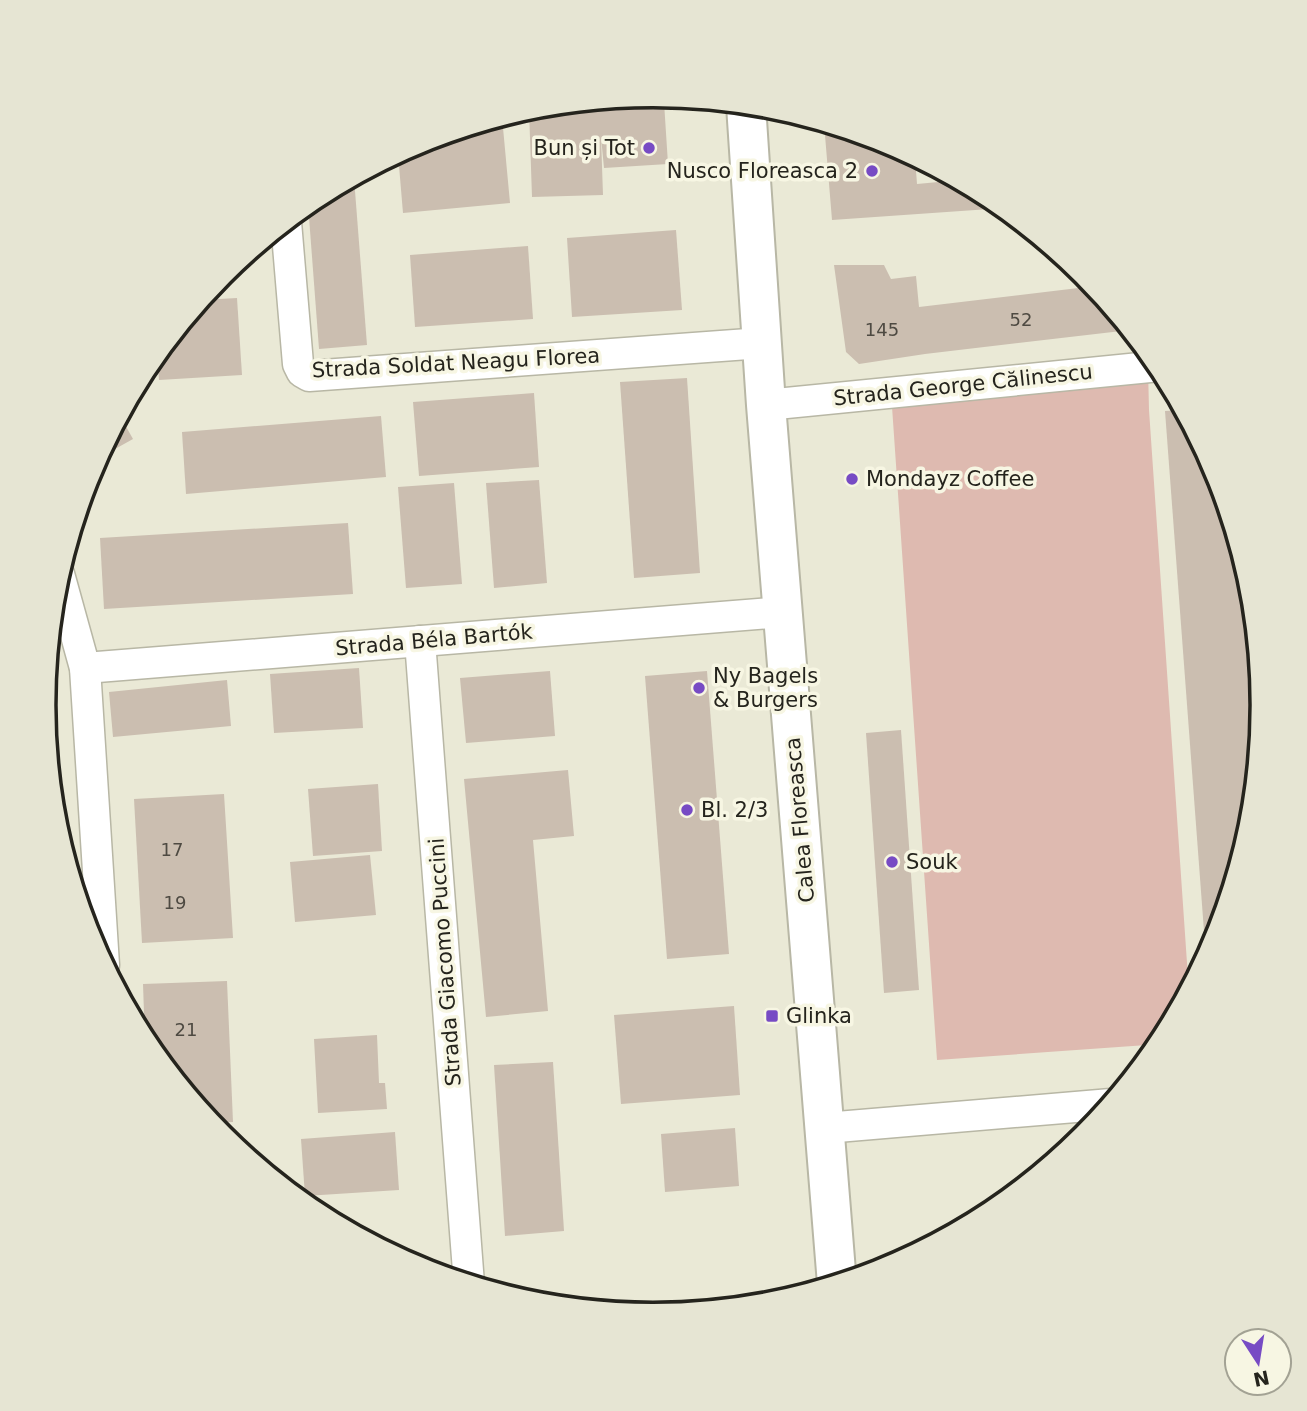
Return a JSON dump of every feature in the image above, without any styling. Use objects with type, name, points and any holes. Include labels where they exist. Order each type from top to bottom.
[{"type":"street","name":"Calea Floreasca","points":[[747,115],[766,405],[836,1274]]},
{"type":"street","name":"Strada Soldat Neagu Florea","points":[[287,234],[298,363],[302,372],[309,376],[762,343]]},
{"type":"street","name":"Strada George Călinescu","points":[[766,405],[1145,367]]},
{"type":"street","points":[[66,598],[85,667],[102,937]]},
{"type":"street","name":"Strada Béla Bartók","points":[[85,667],[783,612]]},
{"type":"street","name":"Strada Giacomo Puccini","points":[[421,641],[468,1273]]},
{"type":"street","points":[[825,1128],[1097,1105]]},
{"type":"shaded area","points":[[1146,368],[1148,371],[1188,973],[1144,1045],[937,1060],[891,392]]},
{"type":"building","points":[[664,108],[668,164],[604,168],[601,137],[603,195],[532,197],[529,121],[614,109]]},
{"type":"building","points":[[503,127],[510,203],[403,213],[399,165],[425,153]]},
{"type":"building","name":"Nusco Floreasca 2","points":[[825,133],[882,153],[916,169],[917,184],[940,182],[985,209],[832,220]]},
{"type":"building","points":[[355,188],[367,345],[319,349],[309,218]]},
{"type":"building","points":[[676,230],[682,310],[572,317],[567,238]]},
{"type":"building","points":[[528,246],[533,319],[415,327],[410,255]]},
{"type":"building","points":[[834,265],[884,265],[891,279],[916,276],[919,307],[1080,288],[1119,331],[859,364],[846,352]]},
{"type":"building","points":[[237,298],[242,375],[159,380],[158,372],[179,342],[216,299]]},
{"type":"building","points":[[687,378],[700,573],[634,578],[620,382]]},
{"type":"building","points":[[534,393],[539,467],[419,476],[413,402]]},
{"type":"building","points":[[1165,411],[1173,411],[1189,441],[1219,513],[1240,589],[1250,666],[1250,745],[1240,822],[1231,860],[1204,937]]},
{"type":"building","points":[[381,416],[386,477],[186,494],[182,432]]},
{"type":"building","points":[[126,426],[133,439],[114,450]]},
{"type":"building","points":[[539,480],[547,583],[494,588],[486,483]]},
{"type":"building","points":[[454,483],[462,584],[406,588],[398,487]]},
{"type":"building","points":[[348,523],[353,594],[104,609],[100,538]]},
{"type":"building","points":[[359,668],[363,728],[274,733],[270,674]]},
{"type":"building","points":[[550,671],[555,736],[466,743],[460,678]]},
{"type":"building","name":"Bl. 2/3","points":[[707,671],[729,954],[667,959],[645,676]]},
{"type":"building","points":[[227,680],[231,726],[113,737],[109,692]]},
{"type":"building","name":"Souk","points":[[901,730],[919,990],[884,993],[866,733]]},
{"type":"building","points":[[568,770],[574,836],[533,840],[548,1011],[486,1017],[464,779]]},
{"type":"building","points":[[378,784],[382,851],[313,856],[308,789]]},
{"type":"building","points":[[224,794],[233,938],[142,943],[134,799]]},
{"type":"building","points":[[370,855],[376,915],[295,922],[290,862]]},
{"type":"building","points":[[227,981],[233,1122],[226,1122],[204,1099],[157,1037],[144,1017],[143,984]]},
{"type":"building","points":[[734,1006],[740,1095],[621,1104],[614,1015]]},
{"type":"building","points":[[377,1035],[379,1083],[385,1083],[387,1109],[318,1113],[314,1039]]},
{"type":"building","points":[[553,1062],[564,1231],[505,1236],[494,1065]]},
{"type":"building","points":[[735,1128],[739,1186],[665,1192],[661,1134]]},
{"type":"building","points":[[395,1132],[399,1190],[313,1196],[305,1190],[301,1139]]},
{"type":"place","name":"Bun și Tot","points":[[649,148]]},
{"type":"place","name":"Nusco Floreasca 2","points":[[872,171]]},
{"type":"place","name":"Mondayz Coffee","points":[[852,479]]},
{"type":"place","name":"Ny Bagels & Burgers","points":[[699,688]]},
{"type":"place","name":"Bl. 2/3","points":[[687,810]]},
{"type":"place","name":"Souk","points":[[892,862]]},
{"type":"place","name":"Glinka","points":[[772,1016]]}]
